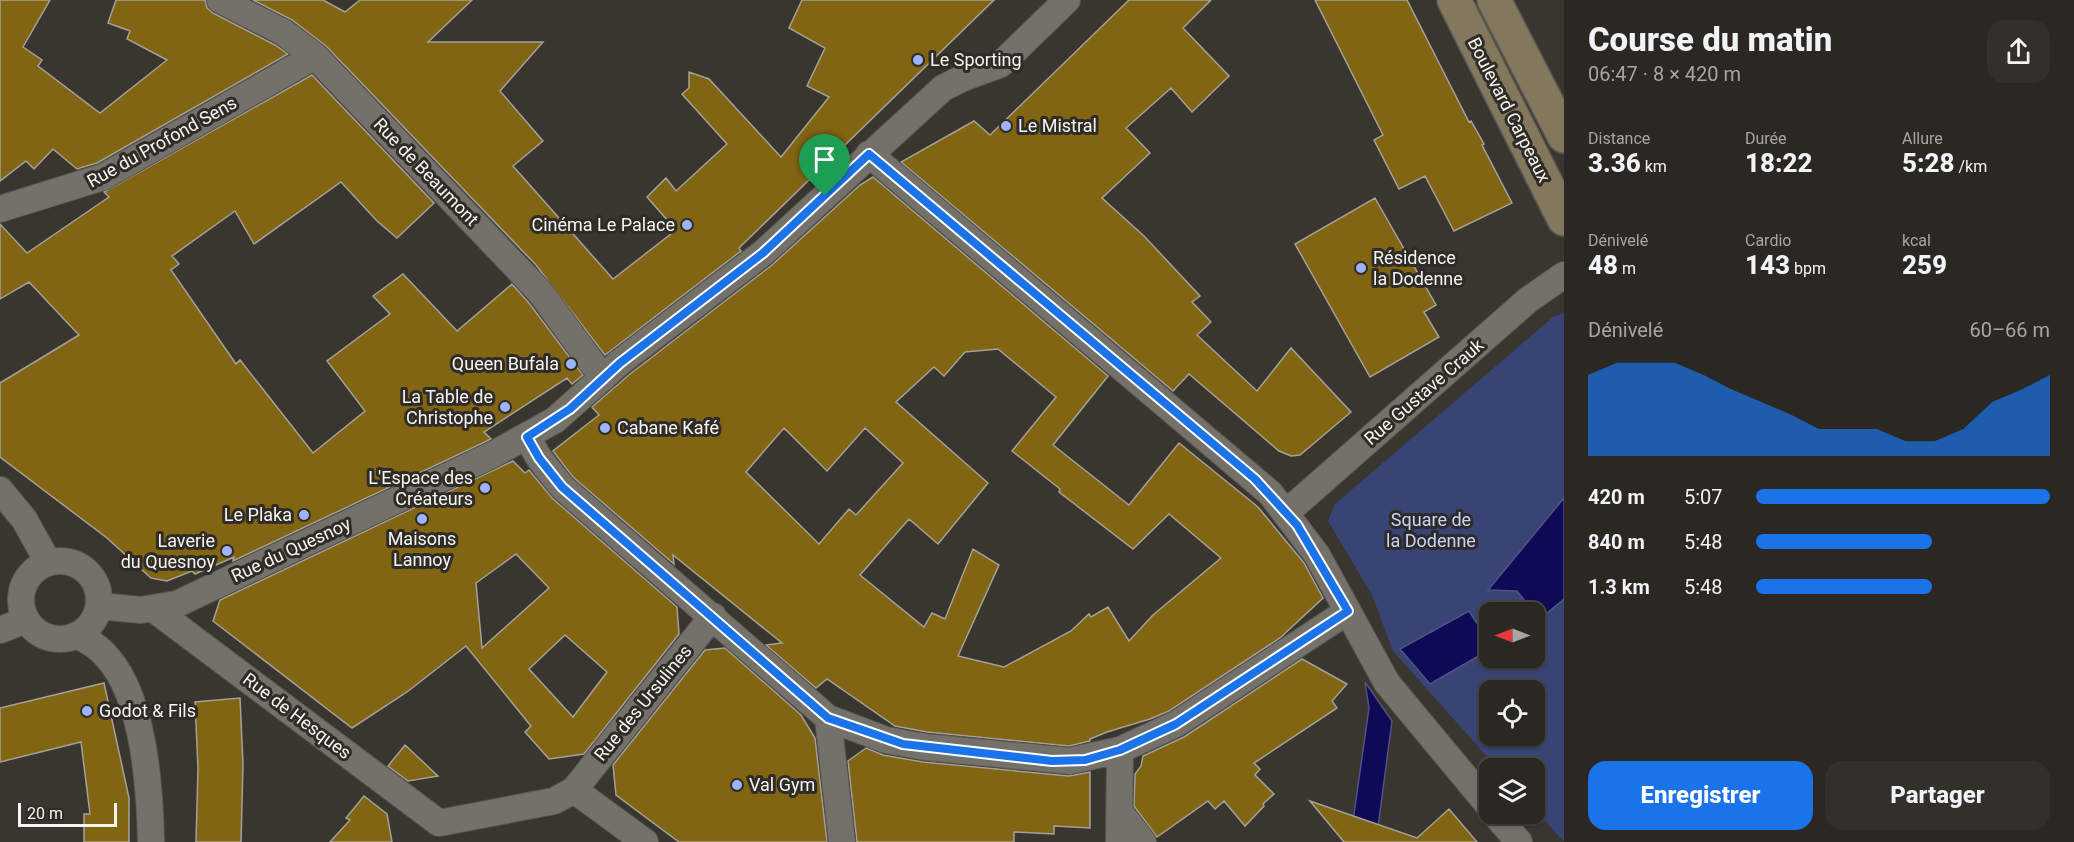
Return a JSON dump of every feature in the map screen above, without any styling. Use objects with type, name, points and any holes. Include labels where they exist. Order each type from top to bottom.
[{"type":"main road","name":"Boulevard Carpeaux","points":[[1454,0],[1564,219]]},
{"type":"main road","name":"Boulevard Carpeaux","points":[[1494,0],[1564,136]]},
{"type":"street","name":"Rue de Beaumont","points":[[220,0],[284,33],[315,56],[541,293],[603,378]]},
{"type":"street","name":"Rue du Quesnoy","points":[[99,606],[155,610],[187,600],[527,437],[570,409],[603,378],[763,253],[943,88],[1001,64],[1067,0]]},
{"type":"street","name":"Rue du Profond Sens","points":[[0,209],[88,184],[103,177],[315,56]]},
{"type":"street","points":[[869,154],[1255,479],[1287,512],[1317,555],[1387,683],[1479,794]]},
{"type":"street","name":"Rue Gustave Crauk","points":[[1287,512],[1528,300],[1564,275]]},
{"type":"street","points":[[527,437],[539,458],[562,487],[828,718],[886,740],[936,748],[1070,761],[1120,750],[1176,724],[1348,611]]},
{"type":"street","points":[[0,490],[24,519],[48,562]]},
{"type":"street","points":[[48,562],[70,562],[85,570],[96,583],[99,606],[90,625],[77,635],[51,639],[37,632],[26,620],[21,604],[22,588],[34,570],[48,562]]},
{"type":"street","name":"Rue de Hesques","points":[[155,610],[439,832]]},
{"type":"street","name":"Rue des Ursulines","points":[[574,790],[712,616]]},
{"type":"street","points":[[0,630],[26,620]]},
{"type":"street","points":[[77,635],[109,658],[131,703],[145,765],[151,842]]},
{"type":"street","points":[[828,718],[842,842]]},
{"type":"street","points":[[1119,842],[1120,750]]},
{"type":"street","points":[[439,832],[554,801],[574,790],[645,842]]},
{"type":"street","points":[[1120,812],[1143,842]]},
{"type":"street","points":[[1503,824],[1519,842]]},
{"type":"green space","name":"Square de la Dodenne","points":[[1564,313],[1564,842],[1545,821],[1545,758],[1488,758],[1393,651],[1372,595],[1328,521],[1335,504],[1553,317]]},
{"type":"shaded area","points":[[1564,498],[1564,599],[1545,615],[1545,602],[1526,602],[1517,591],[1488,590]]},
{"type":"shaded area","points":[[1469,611],[1479,626],[1479,656],[1430,684],[1400,649]]},
{"type":"shaded area","points":[[1365,682],[1392,721],[1376,842],[1350,842],[1369,708]]},
{"type":"building","points":[[0,0],[50,0],[23,47],[42,60],[38,66],[100,113],[167,60],[127,39],[130,31],[108,23],[116,0],[205,0],[207,8],[213,13],[288,54],[97,163],[77,169],[53,149],[34,169],[26,161],[0,181]]},
{"type":"building","points":[[253,0],[323,0],[345,12],[360,0],[472,0],[428,42],[543,42],[500,91],[543,141],[513,166],[613,279],[676,230],[647,197],[666,178],[676,191],[727,144],[682,94],[689,88],[689,72],[709,79],[781,157],[829,97],[807,86],[825,48],[789,28],[802,0],[994,0],[739,248],[741,251],[605,355],[536,265],[326,46],[292,20]]},
{"type":"building","points":[[1129,0],[1211,0],[1183,28],[1229,76],[1192,112],[1171,88],[1126,128],[1150,153],[1102,198],[1144,236],[1200,296],[1192,302],[1211,322],[1197,335],[1257,391],[1291,348],[1351,412],[1300,455],[1291,456],[1279,451],[1189,374],[1173,391],[901,162],[974,121],[990,135]]},
{"type":"building","points":[[1315,0],[1407,0],[1469,122],[1471,121],[1484,144],[1482,145],[1512,203],[1454,231],[1425,176],[1399,189],[1374,140],[1383,135]]},
{"type":"building","points":[[312,75],[434,203],[397,238],[377,221],[341,182],[254,244],[235,211],[172,256],[179,264],[171,270],[236,364],[240,360],[313,453],[365,411],[327,361],[390,314],[373,296],[403,274],[457,331],[512,284],[583,375],[572,384],[567,378],[484,432],[491,439],[233,561],[234,557],[195,574],[192,571],[167,581],[151,578],[107,538],[0,457],[0,383],[79,335],[29,282],[0,299],[0,224],[27,253],[109,197],[104,192]]},
{"type":"building","points":[[873,177],[1108,376],[1053,445],[1129,505],[1179,443],[1258,507],[1304,563],[1323,598],[1280,638],[1169,711],[1107,732],[1090,741],[1069,746],[927,732],[895,726],[827,679],[816,688],[766,645],[782,643],[673,555],[674,564],[573,477],[553,451],[599,415],[592,407],[630,374],[772,265],[860,185]],"holes":[[[998,349],[1056,397],[1012,451],[1060,489],[1059,492],[1133,549],[1169,514],[1221,558],[1153,615],[1129,641],[1108,607],[1091,617],[1089,614],[1071,631],[1004,667],[958,656],[999,565],[973,549],[945,619],[932,613],[924,627],[860,575],[909,519],[938,544],[988,483],[896,402],[934,367],[944,376],[965,352]],[[784,428],[827,471],[865,428],[903,463],[856,515],[849,509],[819,544],[746,472]]]},
{"type":"building","name":"Résidence la Dodenne","points":[[1375,198],[1436,305],[1424,312],[1439,337],[1370,377],[1295,244]]},
{"type":"building","points":[[513,461],[525,473],[529,470],[552,498],[677,607],[679,634],[584,754],[549,759],[525,732],[531,726],[466,646],[407,692],[352,728],[213,621],[220,600]],"holes":[[[516,554],[549,588],[482,648],[476,583]],[[565,635],[607,672],[573,717],[529,669]]]},
{"type":"building","points":[[725,648],[801,715],[815,738],[827,842],[679,842],[616,795],[613,765],[705,650]]},
{"type":"building","points":[[1302,659],[1347,684],[1332,701],[1337,708],[1254,763],[1260,769],[1255,775],[1274,794],[1245,826],[1224,801],[1215,809],[1208,801],[1157,837],[1134,806],[1135,774],[1141,766],[1143,756],[1184,737]]},
{"type":"building","points":[[104,683],[129,798],[129,842],[84,842],[84,814],[90,814],[81,742],[0,762],[0,708]]},
{"type":"building","points":[[240,698],[243,764],[241,842],[196,842],[198,768],[195,702]]},
{"type":"building","points":[[405,745],[438,776],[408,781],[388,766]]},
{"type":"building","points":[[866,748],[883,755],[923,762],[1069,776],[1090,772],[1090,828],[1054,826],[1054,834],[1014,832],[1014,842],[857,842],[848,761]]},
{"type":"building","points":[[364,796],[387,814],[392,842],[330,842],[350,820],[346,818]]},
{"type":"building","points":[[1310,801],[1417,838],[1449,809],[1477,842],[1344,842]]},
{"type":"place","name":"Le Sporting","points":[[918,60]]},
{"type":"place","name":"Le Mistral","points":[[1006,126]]},
{"type":"place","name":"Cinéma Le Palace","points":[[687,225]]},
{"type":"place","name":"Résidence la Dodenne","points":[[1361,268]]},
{"type":"place","name":"Queen Bufala","points":[[571,364]]},
{"type":"place","name":"La Table de Christophe","points":[[505,407]]},
{"type":"place","name":"Cabane Kafé","points":[[605,428]]},
{"type":"place","name":"L'Espace des Créateurs","points":[[485,488]]},
{"type":"place","name":"Le Plaka","points":[[304,515]]},
{"type":"place","name":"Maisons Lannoy","points":[[422,519]]},
{"type":"place","name":"Laverie du Quesnoy","points":[[227,551]]},
{"type":"place","name":"Godot & Fils","points":[[87,711]]},
{"type":"place","name":"Val Gym","points":[[737,785]]},
{"type":"route","points":[[869,154],[1270,493],[1297,525],[1317,555],[1348,611],[1176,724],[1141,742],[1085,760],[1052,761],[903,744],[828,718],[751,648],[562,487],[539,458],[527,437],[570,409],[620,363],[763,253],[825,196],[869,154]]}]
